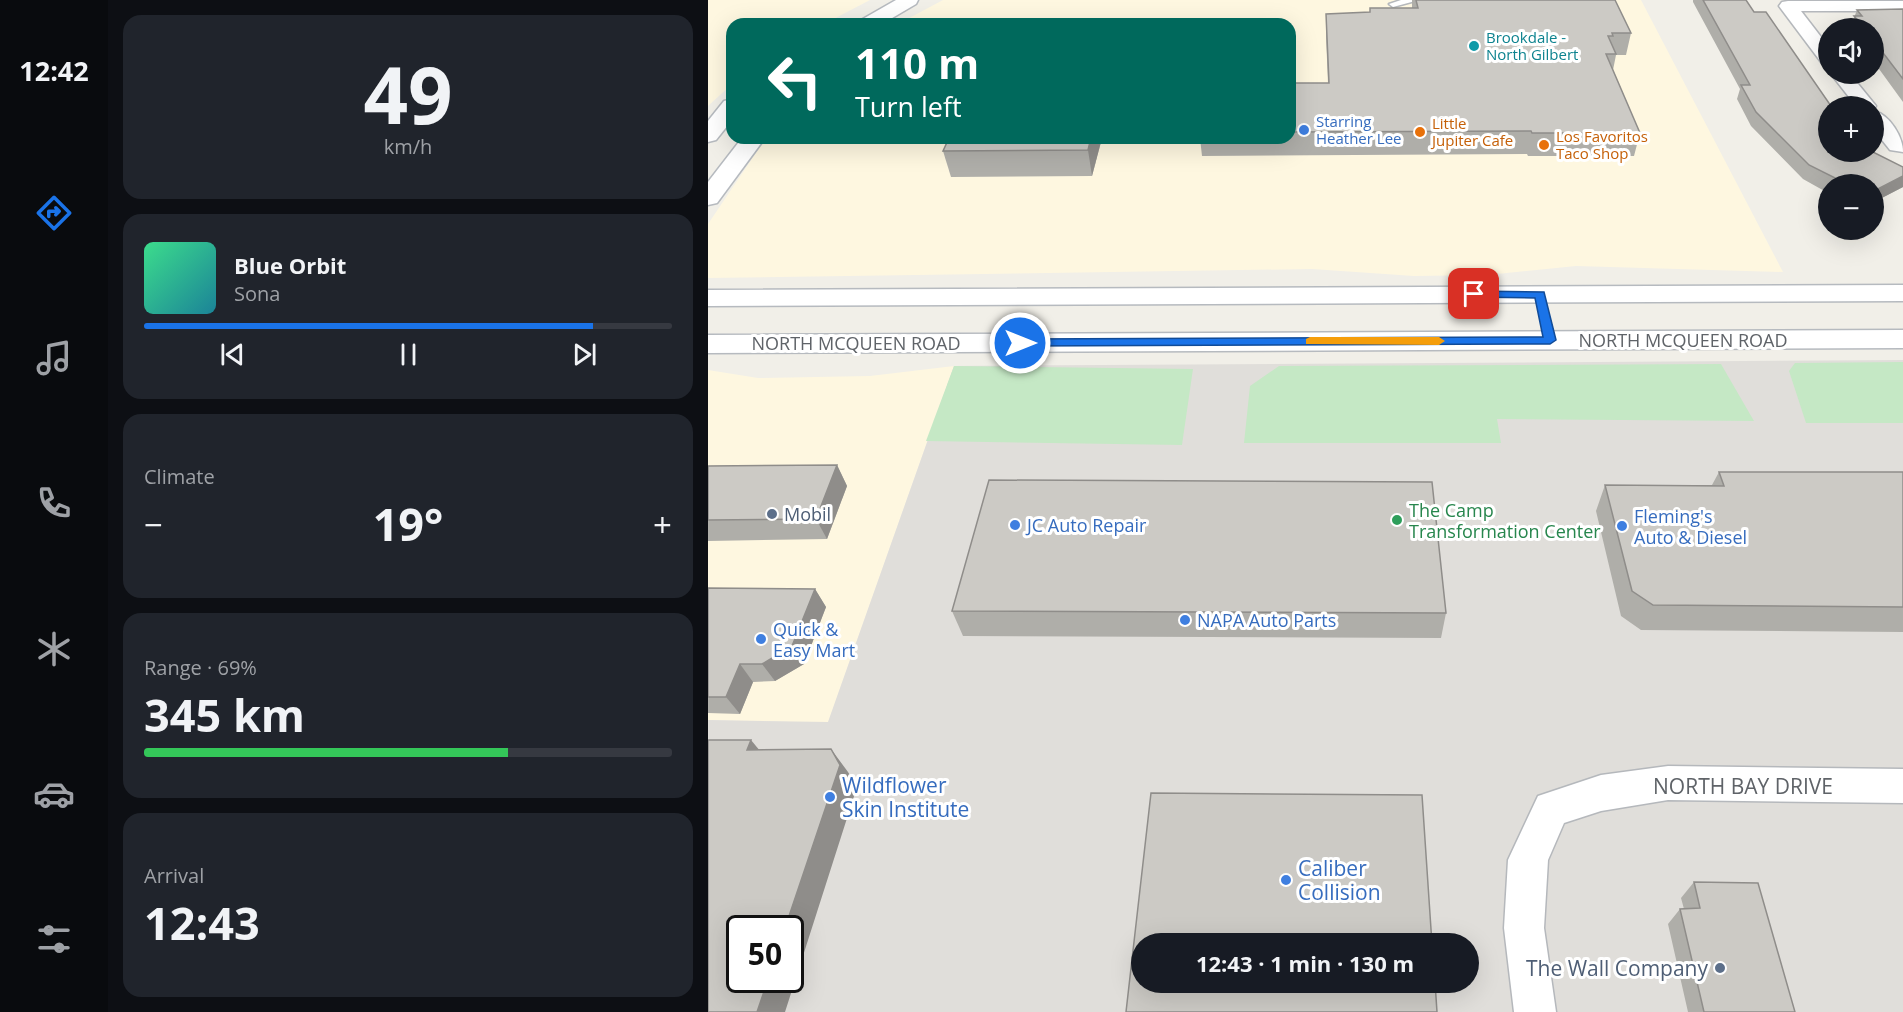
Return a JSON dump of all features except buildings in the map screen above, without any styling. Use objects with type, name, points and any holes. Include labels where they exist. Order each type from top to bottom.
[{"type":"main road","points":[[878,18],[909,0]]},
{"type":"main road","points":[[708,135],[726,113]]},
{"type":"main road","points":[[708,198],[749,144]]},
{"type":"main road","points":[[708,298],[1903,293]]},
{"type":"main road","points":[[1540,294],[1550,340]]},
{"type":"main road","name":"NORTH MCQUEEN ROAD","points":[[708,344],[1903,339]]},
{"type":"street","points":[[1818,45],[1788,6],[1903,6]]},
{"type":"street","points":[[1848,84],[1858,96]]},
{"type":"street","points":[[1884,128],[1900,146]]},
{"type":"street","name":"NORTH BAY DRIVE","points":[[1535,1012],[1524,928],[1528,860],[1551,809],[1601,793],[1668,783],[1903,786]]},
{"type":"lane","points":[[1393,4],[1415,0]]},
{"type":"shaded area","points":[[708,0],[870,0],[836,18],[726,18],[726,90],[708,106]]},
{"type":"shaded area","points":[[943,0],[1641,0],[1783,272],[1576,266],[1487,275],[1414,276],[1312,269],[708,278],[708,224],[762,144],[1296,144],[1296,18],[909,18]]},
{"type":"shaded area","points":[[1903,360],[1903,1012],[708,1012],[708,720],[828,722],[954,366]]},
{"type":"shaded area","points":[[954,366],[828,723],[708,720],[708,370],[758,378],[870,376]]},
{"type":"green space","points":[[1903,362],[1903,423],[1806,423],[1789,371],[1795,363]]},
{"type":"green space","points":[[1721,364],[1754,421],[1497,419],[1501,443],[1244,443],[1250,386],[1279,366]]},
{"type":"green space","points":[[954,366],[1193,369],[1182,445],[926,441]]},
{"type":"slow traffic","points":[[1310,341],[1439,341]]},
{"type":"place","name":"Brookdale - North Gilbert","points":[[1474,46]]},
{"type":"place","name":"Starring Heather Lee","points":[[1304,130]]},
{"type":"place","name":"Little Jupiter Cafe","points":[[1420,132]]},
{"type":"place","name":"Los Favoritos Taco Shop","points":[[1544,145]]},
{"type":"place","name":"Mobil","points":[[772,514]]},
{"type":"place","name":"The Camp Transformation Center","points":[[1397,520]]},
{"type":"place","name":"JC Auto Repair","points":[[1015,525]]},
{"type":"place","name":"Fleming's Auto & Diesel","points":[[1622,526]]},
{"type":"place","name":"NAPA Auto Parts","points":[[1185,620]]},
{"type":"place","name":"Quick & Easy Mart","points":[[761,639]]},
{"type":"place","name":"Wildflower Skin Institute","points":[[830,797]]},
{"type":"place","name":"Caliber Collision","points":[[1286,880]]},
{"type":"place","name":"The Wall Company","points":[[1720,968]]},
{"type":"route","points":[[1020,343],[1550,340],[1540,294],[1474,294]]}]
